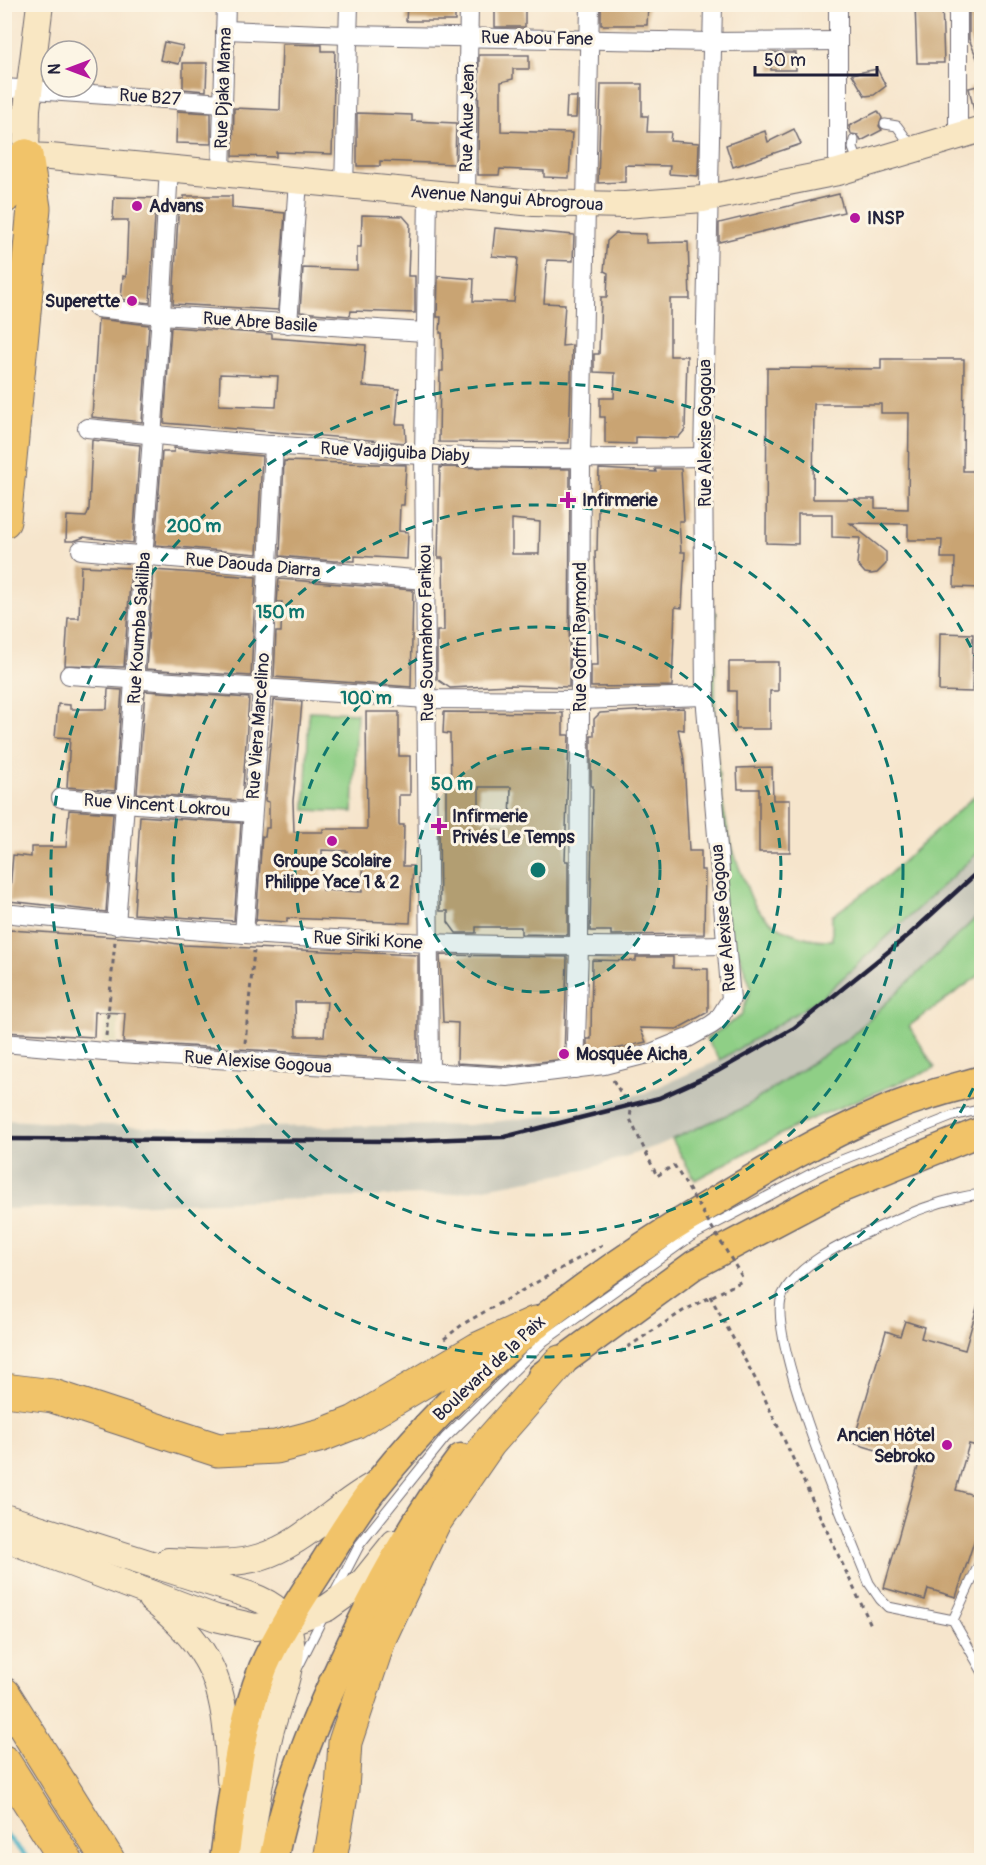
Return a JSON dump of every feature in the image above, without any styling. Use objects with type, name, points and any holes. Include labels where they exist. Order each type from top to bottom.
[{"type":"highway","points":[[4,196],[10,152]]},
{"type":"highway","points":[[4,521],[34,208],[10,152]]},
{"type":"highway","points":[[4,1390],[53,1396],[218,1450],[276,1447],[322,1435],[355,1422],[478,1349],[546,1342]]},
{"type":"highway","points":[[330,1860],[342,1790],[345,1742],[380,1637],[433,1524],[489,1443],[546,1342]]},
{"type":"highway","points":[[4,1694],[108,1860]]},
{"type":"highway","points":[[4,1762],[66,1860]]},
{"type":"main road","points":[[10,152],[17,89],[40,4]]},
{"type":"main road","name":"Avenue Nangui Abrogroua","points":[[10,152],[428,194],[588,205],[672,203],[708,198],[849,169],[970,132]]},
{"type":"main road","name":"Boulevard de la Paix","points":[[297,1599],[362,1583],[473,1443],[513,1400],[580,1288],[679,1223],[800,1152],[879,1113],[981,1080]]},
{"type":"main road","name":"Boulevard de la Paix","points":[[224,1860],[246,1724],[256,1690],[297,1599],[378,1482],[457,1395],[546,1342],[832,1192],[981,1131]]},
{"type":"main road","points":[[144,1561],[226,1562],[259,1558],[284,1548],[355,1495],[378,1482]]},
{"type":"main road","name":"Boulevard de la Paix","points":[[273,1860],[298,1765],[322,1702],[394,1557],[435,1491]]},
{"type":"main road","points":[[4,1517],[144,1561],[297,1599]]},
{"type":"main road","points":[[4,1539],[216,1618],[238,1624],[255,1627],[297,1599]]},
{"type":"main road","points":[[137,1587],[166,1611],[206,1657],[219,1694],[224,1722],[231,1811]]},
{"type":"main road","points":[[279,1701],[297,1599]]},
{"type":"main road","name":"Boulevard de la Paix","points":[[248,1860],[260,1778],[279,1701]]},
{"type":"street","name":"Rue Djaka Mama","points":[[221,172],[223,103],[231,31],[226,4]]},
{"type":"street","points":[[344,186],[348,4]]},
{"type":"street","name":"Rue Akue Jean","points":[[466,195],[470,4]]},
{"type":"street","name":"Rue Goffri Raymond","points":[[575,1069],[579,948],[581,459],[588,205],[590,4]]},
{"type":"street","name":"Rue Alexise Gogoua","points":[[4,1042],[104,1052],[507,1077],[604,1065],[651,1053],[688,1038],[718,1020],[731,999],[724,945],[705,696],[703,457],[714,4]]},
{"type":"street","points":[[838,4],[838,41],[849,169]]},
{"type":"street","points":[[958,4],[970,132]]},
{"type":"street","name":"Rue Abou Fane","points":[[231,31],[589,40],[838,41]]},
{"type":"street","name":"Rue B27","points":[[17,89],[223,103]]},
{"type":"street","name":"Rue Koumba Sakiliba","points":[[116,925],[161,315],[169,167]]},
{"type":"street","points":[[288,324],[298,181]]},
{"type":"street","name":"Rue Soumahoro Farikou","points":[[428,194],[424,332],[424,455],[430,1073]]},
{"type":"street","name":"Rue Abre Basile","points":[[97,308],[161,315],[424,332]]},
{"type":"street","name":"Rue Vadjiguiba Diaby","points":[[87,428],[274,446],[424,455],[581,459],[703,457]]},
{"type":"street","name":"Rue Viera Marcelino","points":[[250,934],[252,813],[262,687],[274,446]]},
{"type":"street","name":"Rue Daouda Diarra","points":[[81,550],[425,580]]},
{"type":"street","points":[[69,675],[427,699],[579,700],[705,696]]},
{"type":"street","name":"Rue Vincent Lokrou","points":[[61,798],[252,813]]},
{"type":"street","name":"Rue Siriki Kone","points":[[13,914],[116,925],[428,942],[579,948],[724,945]]},
{"type":"lane","points":[[885,124],[897,126],[914,149]]},
{"type":"lane","points":[[849,169],[854,140]]},
{"type":"lane","name":"Boulevard de la Paix","points":[[279,1701],[297,1599],[360,1544],[445,1438],[546,1342],[690,1237],[824,1167],[953,1116],[981,1109]]},
{"type":"lane","points":[[981,1194],[958,1196],[919,1210],[828,1250],[782,1295],[779,1311],[792,1373],[812,1439],[869,1583],[888,1607],[953,1620],[981,1671]]},
{"type":"lane","points":[[337,1568],[360,1544]]},
{"type":"lane","points":[[953,1620],[981,1558]]},
{"type":"path","points":[[104,1052],[116,925]]},
{"type":"path","points":[[243,1061],[250,934]]},
{"type":"path","points":[[604,1065],[631,1110],[630,1119],[657,1176],[674,1165],[744,1280],[710,1296],[620,1352]]},
{"type":"path","points":[[438,1344],[463,1324],[613,1239]]},
{"type":"path","points":[[710,1296],[757,1382],[872,1627]]},
{"type":"shaded area","points":[[981,850],[981,913],[848,1039],[745,1107],[657,1146],[585,1170],[451,1194],[5,1209],[4,1120],[171,1128],[468,1125],[569,1113],[644,1093],[720,1060],[821,998]]},
{"type":"shaded area","points":[[110,933],[125,934],[117,1043],[103,1042]]},
{"type":"green space","points":[[706,609],[716,612],[715,714],[725,818],[733,851],[751,898],[763,915],[780,928],[811,939],[832,940],[832,916],[887,876],[982,789],[981,850],[821,998],[720,1060],[706,1039],[741,1016],[751,987],[739,954],[714,932]]},
{"type":"green space","points":[[309,711],[357,713],[353,812],[305,810]]},
{"type":"green space","points":[[981,913],[981,974],[909,1026],[935,1068],[802,1123],[695,1180],[672,1139],[745,1107],[848,1039]]},
{"type":"building","points":[[407,4],[455,4],[455,21],[406,21]]},
{"type":"building","points":[[495,4],[525,4],[525,27],[495,27]]},
{"type":"building","points":[[601,4],[648,5],[647,25],[601,25]]},
{"type":"building","points":[[915,4],[942,4],[944,63],[917,63]]},
{"type":"building","points":[[969,4],[981,4],[981,68],[969,39]]},
{"type":"building","points":[[164,42],[183,46],[179,64],[160,60]]},
{"type":"building","points":[[282,44],[322,45],[322,51],[335,51],[332,154],[276,152],[276,157],[233,156],[234,108],[280,110]]},
{"type":"building","points":[[771,53],[796,53],[796,70],[771,70]]},
{"type":"building","points":[[479,55],[529,55],[529,69],[513,69],[513,79],[501,82],[501,131],[572,133],[569,178],[544,177],[544,171],[500,169],[499,175],[478,175]]},
{"type":"building","points":[[183,63],[207,63],[206,91],[183,89]]},
{"type":"building","points":[[877,69],[886,86],[874,95],[865,96],[852,74]]},
{"type":"building","points":[[601,84],[642,84],[642,116],[648,116],[647,132],[671,132],[670,141],[699,143],[698,176],[669,174],[670,166],[625,165],[625,182],[598,183]]},
{"type":"building","points":[[981,85],[981,114],[975,116],[969,88]]},
{"type":"building","points":[[567,97],[577,97],[576,118],[566,118]]},
{"type":"building","points":[[177,111],[211,113],[211,144],[176,143]]},
{"type":"building","points":[[878,111],[882,118],[879,126],[882,130],[861,141],[858,135],[851,134],[849,126]]},
{"type":"building","points":[[357,113],[412,115],[412,121],[456,123],[455,164],[380,161],[380,166],[357,166]]},
{"type":"building","points":[[794,129],[801,144],[733,167],[726,145],[765,131],[768,142]]},
{"type":"building","points":[[839,194],[844,212],[719,242],[719,223]]},
{"type":"building","points":[[184,196],[232,196],[232,208],[285,213],[278,310],[173,304],[179,199],[184,199]]},
{"type":"building","points":[[114,197],[156,198],[150,303],[121,299],[123,276],[126,277],[128,220],[113,220]]},
{"type":"building","points":[[362,215],[403,216],[410,224],[408,276],[415,276],[415,313],[351,311],[350,316],[300,312],[303,268],[357,270],[357,247],[361,247]]},
{"type":"building","points":[[495,228],[574,235],[573,261],[547,260],[544,303],[565,304],[562,346],[572,345],[569,443],[439,442],[440,371],[443,371],[441,317],[437,317],[438,276],[474,279],[473,301],[514,302],[518,258],[492,256]]},
{"type":"building","points":[[616,233],[646,234],[646,243],[688,242],[690,299],[670,299],[670,356],[687,356],[685,430],[678,438],[636,437],[636,444],[605,443],[605,417],[600,417],[600,398],[614,398],[615,373],[594,372],[594,354],[599,354],[601,297],[607,297],[608,273],[604,271],[607,241]]},
{"type":"building","points":[[98,319],[149,325],[142,422],[92,417]]},
{"type":"building","points":[[171,327],[272,334],[272,338],[366,345],[363,386],[399,389],[396,424],[405,424],[406,443],[164,423]],"holes":[[[220,374],[278,376],[276,407],[219,405]]]},
{"type":"building","points":[[881,359],[964,359],[963,471],[981,471],[981,588],[954,587],[955,558],[941,558],[942,540],[908,540],[908,524],[850,523],[886,552],[886,564],[877,573],[871,574],[865,573],[857,564],[860,538],[832,537],[832,514],[798,514],[798,544],[766,543],[767,368],[881,369]],"holes":[[[814,404],[881,404],[881,413],[909,413],[908,509],[875,508],[875,499],[813,499]]]},
{"type":"building","points":[[92,440],[140,445],[133,543],[84,537],[66,541],[67,516],[86,517],[89,509]]},
{"type":"building","points":[[174,448],[262,456],[257,554],[155,545],[162,452],[174,452]]},
{"type":"building","points":[[284,461],[406,465],[404,505],[400,505],[399,531],[408,532],[407,559],[355,556],[355,561],[334,561],[280,556]]},
{"type":"building","points":[[440,467],[570,469],[569,687],[509,685],[450,688],[437,679],[437,631],[444,631],[443,558],[438,558]],"holes":[[[512,519],[540,522],[539,554],[512,554]]]},
{"type":"building","points":[[599,469],[656,472],[655,469],[681,469],[684,521],[679,521],[681,552],[685,552],[682,608],[675,607],[672,686],[591,687],[591,665],[598,665],[595,551],[597,551]]},
{"type":"building","points":[[81,566],[131,568],[124,667],[65,665],[68,618],[79,618]]},
{"type":"building","points":[[153,570],[256,577],[251,676],[146,669]]},
{"type":"building","points":[[279,579],[413,590],[411,687],[274,677],[276,632],[281,632],[282,602],[277,602]]},
{"type":"building","points":[[940,633],[973,634],[972,692],[939,691]]},
{"type":"building","points":[[729,662],[778,662],[778,691],[770,691],[770,729],[736,729],[736,691],[729,691]]},
{"type":"building","points":[[108,689],[122,690],[115,791],[67,787],[70,738],[55,737],[58,704],[70,705],[70,709],[107,709]]},
{"type":"building","points":[[145,691],[249,698],[242,801],[137,793]]},
{"type":"building","points":[[274,700],[302,702],[293,801],[294,832],[323,832],[323,829],[367,829],[366,712],[399,712],[399,756],[410,756],[410,795],[399,795],[399,825],[404,825],[403,866],[413,866],[410,923],[287,918],[287,922],[256,920],[262,836],[265,837],[266,828],[269,828],[269,802],[265,801]],"holes":[[[322,850],[347,851],[347,855],[364,855],[362,892],[322,890]]]},
{"type":"building","points":[[684,708],[684,730],[678,729],[684,760],[689,851],[701,851],[701,870],[705,870],[704,934],[611,935],[611,931],[590,931],[593,786],[591,786],[591,736],[594,736],[594,719],[600,713]]},
{"type":"building","points":[[444,712],[563,713],[563,735],[569,735],[565,861],[568,861],[568,935],[521,934],[521,927],[476,927],[476,933],[456,933],[448,922],[448,911],[440,911],[439,824],[446,824],[446,787],[451,787],[450,734],[443,733]],"holes":[[[479,787],[511,787],[510,824],[479,819]]]},
{"type":"building","points":[[772,767],[773,800],[790,800],[790,852],[759,852],[759,789],[738,789],[737,768]]},
{"type":"building","points":[[69,810],[113,813],[106,912],[9,901],[13,855],[31,857],[31,847],[66,847]]},
{"type":"building","points":[[140,816],[241,823],[234,921],[134,914]]},
{"type":"building","points":[[9,930],[147,939],[184,945],[418,955],[418,1060],[123,1042],[125,1013],[95,1012],[94,1037],[4,1032],[4,978]],"holes":[[[295,1002],[327,1002],[324,1036],[296,1036]]]},
{"type":"building","points":[[440,955],[567,957],[564,1059],[507,1066],[457,1063],[458,1023],[443,1022]]},
{"type":"building","points":[[636,957],[673,957],[673,968],[708,969],[708,1012],[677,1029],[640,1028],[646,1042],[590,1055],[587,1052],[587,1039],[591,1039],[592,960],[636,961]]},
{"type":"building","points":[[978,1304],[981,1304],[981,1447],[969,1444],[956,1490],[981,1497],[981,1520],[956,1597],[928,1589],[925,1600],[884,1588],[919,1463],[853,1443],[886,1331],[900,1336],[905,1321],[924,1327],[921,1338],[965,1350]]},
{"type":"waterway","points":[[4,1833],[29,1860]]},
{"type":"railway","points":[[4,1139],[401,1141],[504,1137],[659,1098],[716,1072],[794,1028],[910,934],[982,868]]},
{"type":"place","name":"Advans","points":[[137,206]]},
{"type":"place","name":"INSP","points":[[855,218]]},
{"type":"place","name":"Superette","points":[[132,301]]},
{"type":"place","name":"Infirmerie","points":[[568,500]]},
{"type":"place","name":"Infirmerie Privés Le Temps","points":[[439,826]]},
{"type":"place","name":"Groupe Scolaire Philippe Yace 1 & 2","points":[[332,841]]},
{"type":"place","name":"Mosquée Aicha","points":[[564,1054]]},
{"type":"place","name":"Ancien Hôtel Sebroko","points":[[947,1445]]}]
